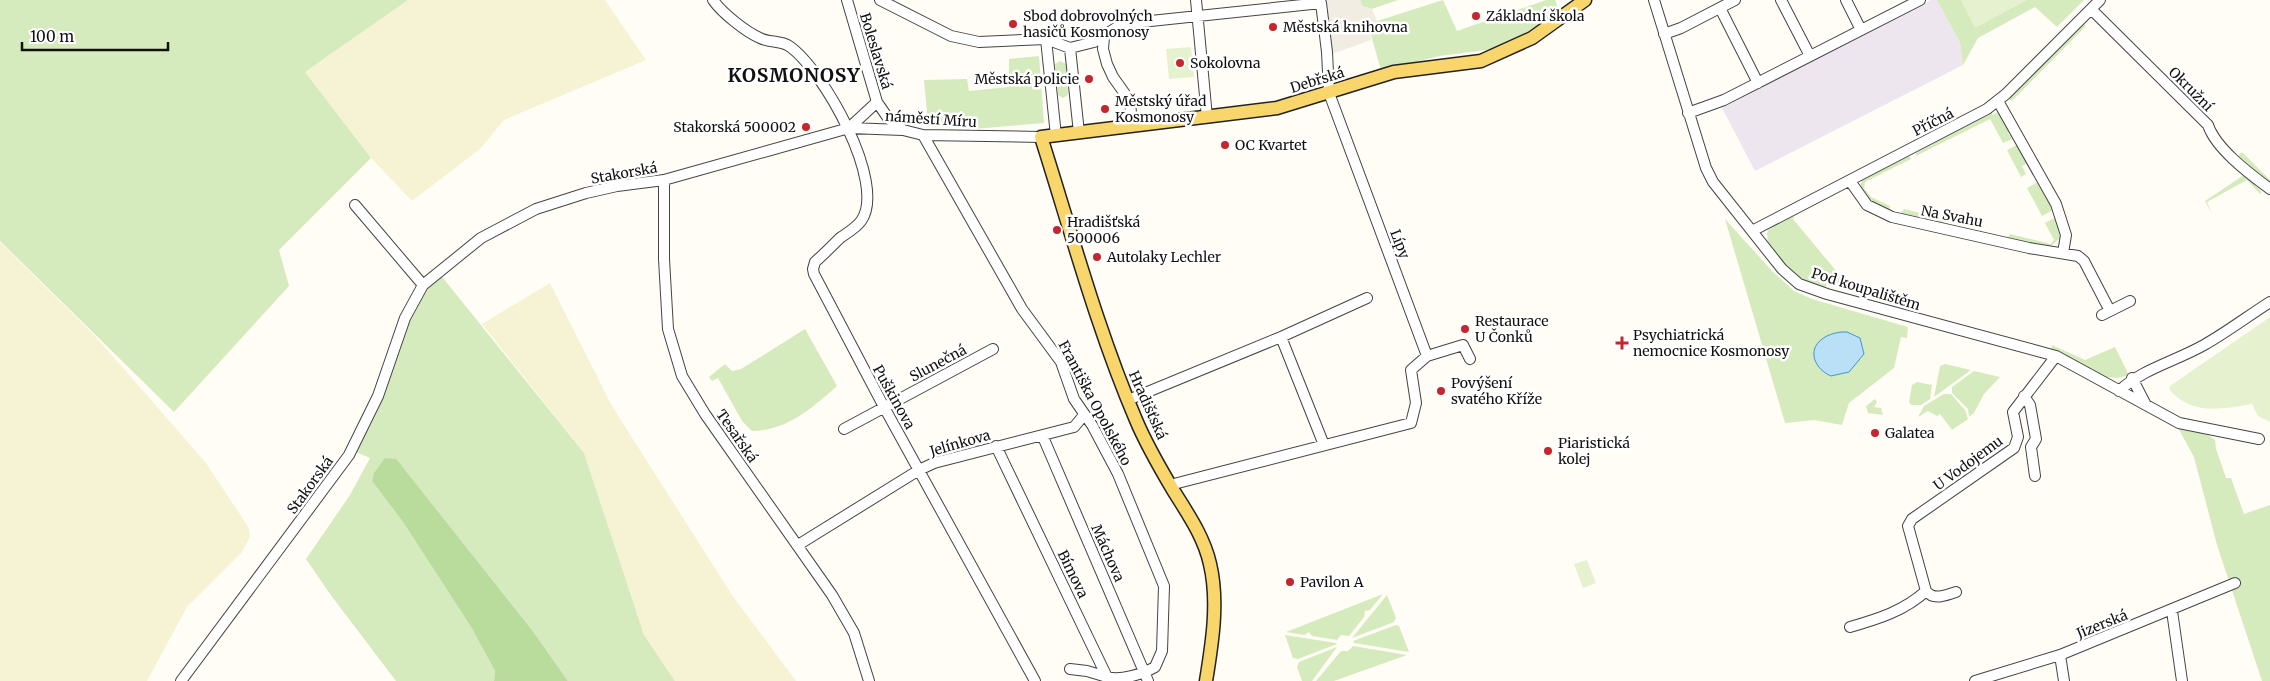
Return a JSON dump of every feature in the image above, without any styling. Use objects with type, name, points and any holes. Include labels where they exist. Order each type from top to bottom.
[{"type":"main road","name":"Debřská","points":[[1041,137],[1277,108],[1394,72],[1461,64],[1490,58],[1532,38],[1585,0]]},
{"type":"main road","name":"Hradišťská","points":[[1041,137],[1112,360],[1136,422],[1170,485],[1199,532],[1206,548],[1214,584],[1211,650],[1206,681]]},
{"type":"street","points":[[713,0],[720,10],[760,39],[778,42],[789,47],[804,60],[849,128],[877,102]]},
{"type":"street","name":"Boleslavská","points":[[847,0],[877,102],[888,118],[903,130]]},
{"type":"street","points":[[880,0],[951,36],[979,42],[1046,39],[1070,48],[1104,37],[1122,24],[1198,15]]},
{"type":"street","points":[[1196,0],[1207,117]]},
{"type":"street","name":"Pod koupalištěm","points":[[1654,0],[1688,113],[1713,182],[1782,269],[1799,284],[1827,294],[2056,356],[2179,423],[2259,439]]},
{"type":"street","points":[[1664,34],[1681,28],[1735,0]]},
{"type":"street","points":[[1782,0],[1810,56]]},
{"type":"street","points":[[1846,0],[1861,30]]},
{"type":"street","points":[[1688,113],[1724,100],[1920,0]]},
{"type":"street","name":"Příčná","points":[[1752,231],[1976,116],[1998,101],[2100,0]]},
{"type":"street","name":"Lípy","points":[[1198,15],[1321,3],[1328,52],[1329,93],[1427,356]]},
{"type":"street","points":[[1720,8],[1758,82]]},
{"type":"street","name":"Okružní","points":[[2091,9],[2208,125],[2211,134],[2246,171],[2270,189]]},
{"type":"street","points":[[1104,37],[1103,49],[1107,64],[1130,101],[1132,126]]},
{"type":"street","points":[[1046,39],[1056,136]]},
{"type":"street","points":[[1070,48],[1079,133]]},
{"type":"street","points":[[1998,101],[2056,204],[2064,223],[2066,235],[2063,253]]},
{"type":"street","name":"náměstí Míru","points":[[849,128],[903,130],[923,135],[1041,137]]},
{"type":"street","name":"Stakorská","points":[[181,681],[348,455],[378,396],[405,318],[423,285],[481,238],[536,209],[617,186],[664,180],[849,128]]},
{"type":"street","name":"Puškinova","points":[[849,128],[864,168],[868,191],[866,207],[861,221],[816,262],[812,269],[884,407],[1035,681]]},
{"type":"street","name":"Františka Opolského","points":[[923,135],[1022,309],[1061,362],[1074,399],[1092,425],[1118,474],[1164,586],[1162,651],[1155,667],[1147,677]]},
{"type":"street","name":"Tesařská","points":[[664,180],[664,259],[668,329],[682,376],[705,414],[798,545],[844,615],[854,633],[870,681]]},
{"type":"street","name":"Na Svahu","points":[[1850,181],[1868,205],[1892,217],[2029,248],[2078,256],[2084,261],[2106,313],[2130,301]]},
{"type":"street","points":[[355,205],[423,285]]},
{"type":"street","points":[[1128,400],[1367,298]]},
{"type":"street","points":[[2119,391],[2132,378],[2164,366],[2204,345],[2270,302]]},
{"type":"street","points":[[1281,336],[1324,445]]},
{"type":"street","points":[[1170,485],[1411,423],[1416,403],[1411,370],[1427,356],[1462,345],[1470,359]]},
{"type":"street","name":"Slunečná","points":[[844,429],[993,349]]},
{"type":"street","name":"U Vodojemu","points":[[1926,591],[1908,526],[1912,519],[2014,448],[2018,437],[2013,412],[2056,356]]},
{"type":"street","points":[[2132,378],[2146,406]]},
{"type":"street","points":[[2024,396],[2030,405],[2036,440],[2031,447],[2035,476]]},
{"type":"street","name":"Jelínkova","points":[[798,545],[919,470],[934,463],[996,446],[1043,437],[1074,427],[1084,415]]},
{"type":"street","name":"Máchova","points":[[1043,437],[1147,677]]},
{"type":"street","name":"Bímova","points":[[996,446],[1107,677]]},
{"type":"street","name":"Jizerská","points":[[1975,681],[2060,655],[2172,611],[2236,583]]},
{"type":"street","points":[[1850,627],[1893,614],[1917,600],[1926,591],[1933,597],[1956,592]]},
{"type":"street","points":[[2172,611],[2182,681]]},
{"type":"street","points":[[2060,655],[2064,681]]},
{"type":"street","points":[[1070,669],[1087,671],[1112,680],[1147,677]]},
{"type":"shaded area","points":[[408,0],[605,0],[646,60],[504,120],[480,149],[412,201],[371,158],[305,72]]},
{"type":"shaded area","points":[[1327,0],[1360,0],[1362,6],[1372,9],[1377,21],[1369,28],[1371,40],[1332,54]]},
{"type":"shaded area","points":[[1931,0],[1937,0],[1960,43],[1963,65],[1755,171],[1722,108]]},
{"type":"shaded area","points":[[0,242],[93,334],[206,463],[249,528],[250,537],[242,552],[187,607],[147,681],[0,681]]},
{"type":"shaded area","points":[[550,283],[612,406],[732,595],[796,681],[675,681],[644,635],[584,453],[482,324]]},
{"type":"green space","points":[[0,0],[408,0],[305,72],[371,158],[279,250],[289,286],[174,412],[0,241]]},
{"type":"green space","points":[[1360,0],[1398,0],[1372,9],[1362,6]]},
{"type":"green space","points":[[1443,0],[1457,31],[1546,0],[1555,0],[1559,11],[1530,33],[1494,49],[1440,56],[1381,70],[1369,28],[1377,21]]},
{"type":"green space","points":[[1937,0],[1961,0],[1976,27],[2026,0],[2084,0],[2057,27],[2035,7],[1978,38],[1963,65],[1960,43]]},
{"type":"green space","points":[[1961,0],[2026,0],[1975,28]]},
{"type":"green space","points":[[2084,24],[2086,26],[2012,101],[2009,99]]},
{"type":"green space","name":"Sokolovna","points":[[1191,47],[1194,77],[1169,79],[1166,49]]},
{"type":"green space","points":[[1039,56],[1044,123],[973,129],[928,123],[924,80],[967,79],[969,91],[1009,87],[1009,59]]},
{"type":"green space","points":[[1060,61],[1066,64],[1068,95],[1063,98],[1058,95],[1055,64]]},
{"type":"green space","points":[[1991,112],[1993,115],[1998,112],[2011,131],[2008,133],[2012,139],[2003,143],[1990,119],[1916,156],[1916,153]]},
{"type":"green space","points":[[2017,145],[2028,163],[2022,166],[2026,174],[2021,177],[2007,150]]},
{"type":"green space","points":[[2242,152],[2270,181],[2248,168],[2237,157]]},
{"type":"green space","points":[[1909,156],[1911,159],[1865,182],[1864,188],[1871,197],[1890,206],[1889,212],[1869,201],[1860,187],[1862,180]]},
{"type":"green space","points":[[2244,175],[2262,192],[2260,194],[2247,180],[2207,202],[2212,214],[2205,201]]},
{"type":"green space","points":[[2040,181],[2054,206],[2053,210],[2042,216],[2027,188]]},
{"type":"green space","points":[[1904,209],[1945,219],[1944,224],[1903,215],[1901,213]]},
{"type":"green space","points":[[1791,216],[1795,217],[1793,219],[1852,290],[1827,282],[1825,288],[1808,282],[1797,276],[1778,258],[1769,244],[1768,230]]},
{"type":"green space","points":[[2056,217],[2060,238],[2050,247],[2008,238],[2010,234],[2051,244],[2054,240],[2045,223]]},
{"type":"green space","points":[[1725,219],[1773,272],[1794,291],[1812,299],[1908,327],[1907,338],[1901,337],[1894,368],[1849,403],[1842,425],[1814,420],[1785,423]]},
{"type":"green space","points":[[439,273],[584,453],[644,635],[675,681],[568,681],[532,630],[402,466],[379,468],[372,481],[403,522],[471,627],[495,671],[494,681],[396,681],[306,559],[350,495],[370,458],[356,452],[424,286]]},
{"type":"green space","points":[[2270,317],[2270,422],[2258,416],[2252,404],[2218,409],[2197,407],[2178,398],[2169,389],[2170,386]]},
{"type":"green space","points":[[805,329],[837,386],[798,417],[777,427],[752,431],[742,421],[718,378],[712,381],[709,377],[725,364],[732,371],[741,369]]},
{"type":"green space","points":[[2052,345],[2085,360],[2115,347],[2129,375],[2118,378],[2105,377],[2051,350]]},
{"type":"green space","points":[[1945,364],[1971,370],[1934,397],[1940,366]]},
{"type":"green space","points":[[1974,371],[2000,377],[1984,394],[1974,413],[1969,417],[1968,409],[1952,393],[1952,387]]},
{"type":"green space","points":[[1917,382],[1932,385],[1930,399],[1921,405],[1911,405],[1909,402],[1912,385]]},
{"type":"green space","points":[[1944,394],[1951,394],[1965,410],[1968,419],[1952,430],[1940,414],[1937,416],[1928,411],[1918,417],[1924,406]]},
{"type":"green space","points":[[1875,399],[1877,402],[1874,407],[1881,408],[1883,415],[1868,413],[1866,406]]},
{"type":"green space","points":[[2177,426],[2203,431],[2215,440],[2216,449],[2226,478],[2231,478],[2244,514],[2270,505],[2270,681],[2262,681],[2217,545],[2194,457]]},
{"type":"green space","points":[[385,458],[396,459],[402,466],[532,630],[568,681],[494,681],[495,671],[471,627],[403,522],[372,481],[374,473]]},
{"type":"green space","points":[[1587,560],[1596,583],[1583,588],[1574,564]]},
{"type":"green space","points":[[1383,594],[1370,610],[1365,611],[1364,617],[1349,636],[1341,635],[1337,640],[1312,636],[1309,632],[1304,635],[1286,632]]},
{"type":"green space","points":[[1387,595],[1396,618],[1394,622],[1352,638]]},
{"type":"green space","points":[[1396,625],[1399,626],[1409,652],[1354,643],[1353,641]]},
{"type":"green space","points":[[1285,635],[1337,644],[1298,659],[1293,658]]},
{"type":"green space","points":[[1353,646],[1407,655],[1334,681],[1316,681],[1341,651],[1348,651]]},
{"type":"green space","points":[[1337,647],[1312,681],[1302,681],[1297,667],[1299,662]]},
{"type":"water","points":[[1841,332],[1847,332],[1860,338],[1864,354],[1849,372],[1831,376],[1817,365],[1814,354],[1815,349],[1817,344],[1824,338]]},
{"type":"place","name":"Základní škola","points":[[1476,16]]},
{"type":"place","name":"Sbod dobrovolných hasičů Kosmonosy","points":[[1013,24]]},
{"type":"place","name":"Městská knihovna","points":[[1273,27]]},
{"type":"place","name":"Sokolovna","points":[[1180,63]]},
{"type":"place","name":"Městská policie","points":[[1089,79]]},
{"type":"place","name":"Městský úřad Kosmonosy","points":[[1105,109]]},
{"type":"place","name":"Stakorská 500002","points":[[806,127]]},
{"type":"place","name":"OC Kvartet","points":[[1225,145]]},
{"type":"place","name":"Hradišťská 500006","points":[[1057,230]]},
{"type":"place","name":"Autolaky Lechler","points":[[1097,257]]},
{"type":"place","name":"Restaurace U Čonků","points":[[1465,329]]},
{"type":"place","name":"Psychiatrická nemocnice Kosmonosy","points":[[1622,343]]},
{"type":"place","name":"Povýšení svatého Kříže","points":[[1441,391]]},
{"type":"place","name":"Galatea","points":[[1875,433]]},
{"type":"place","name":"Piaristická kolej","points":[[1548,451]]},
{"type":"place","name":"Pavilon A","points":[[1290,582]]},
{"type":"district","name":"KOSMONOSY","points":[[794,75]]}]
